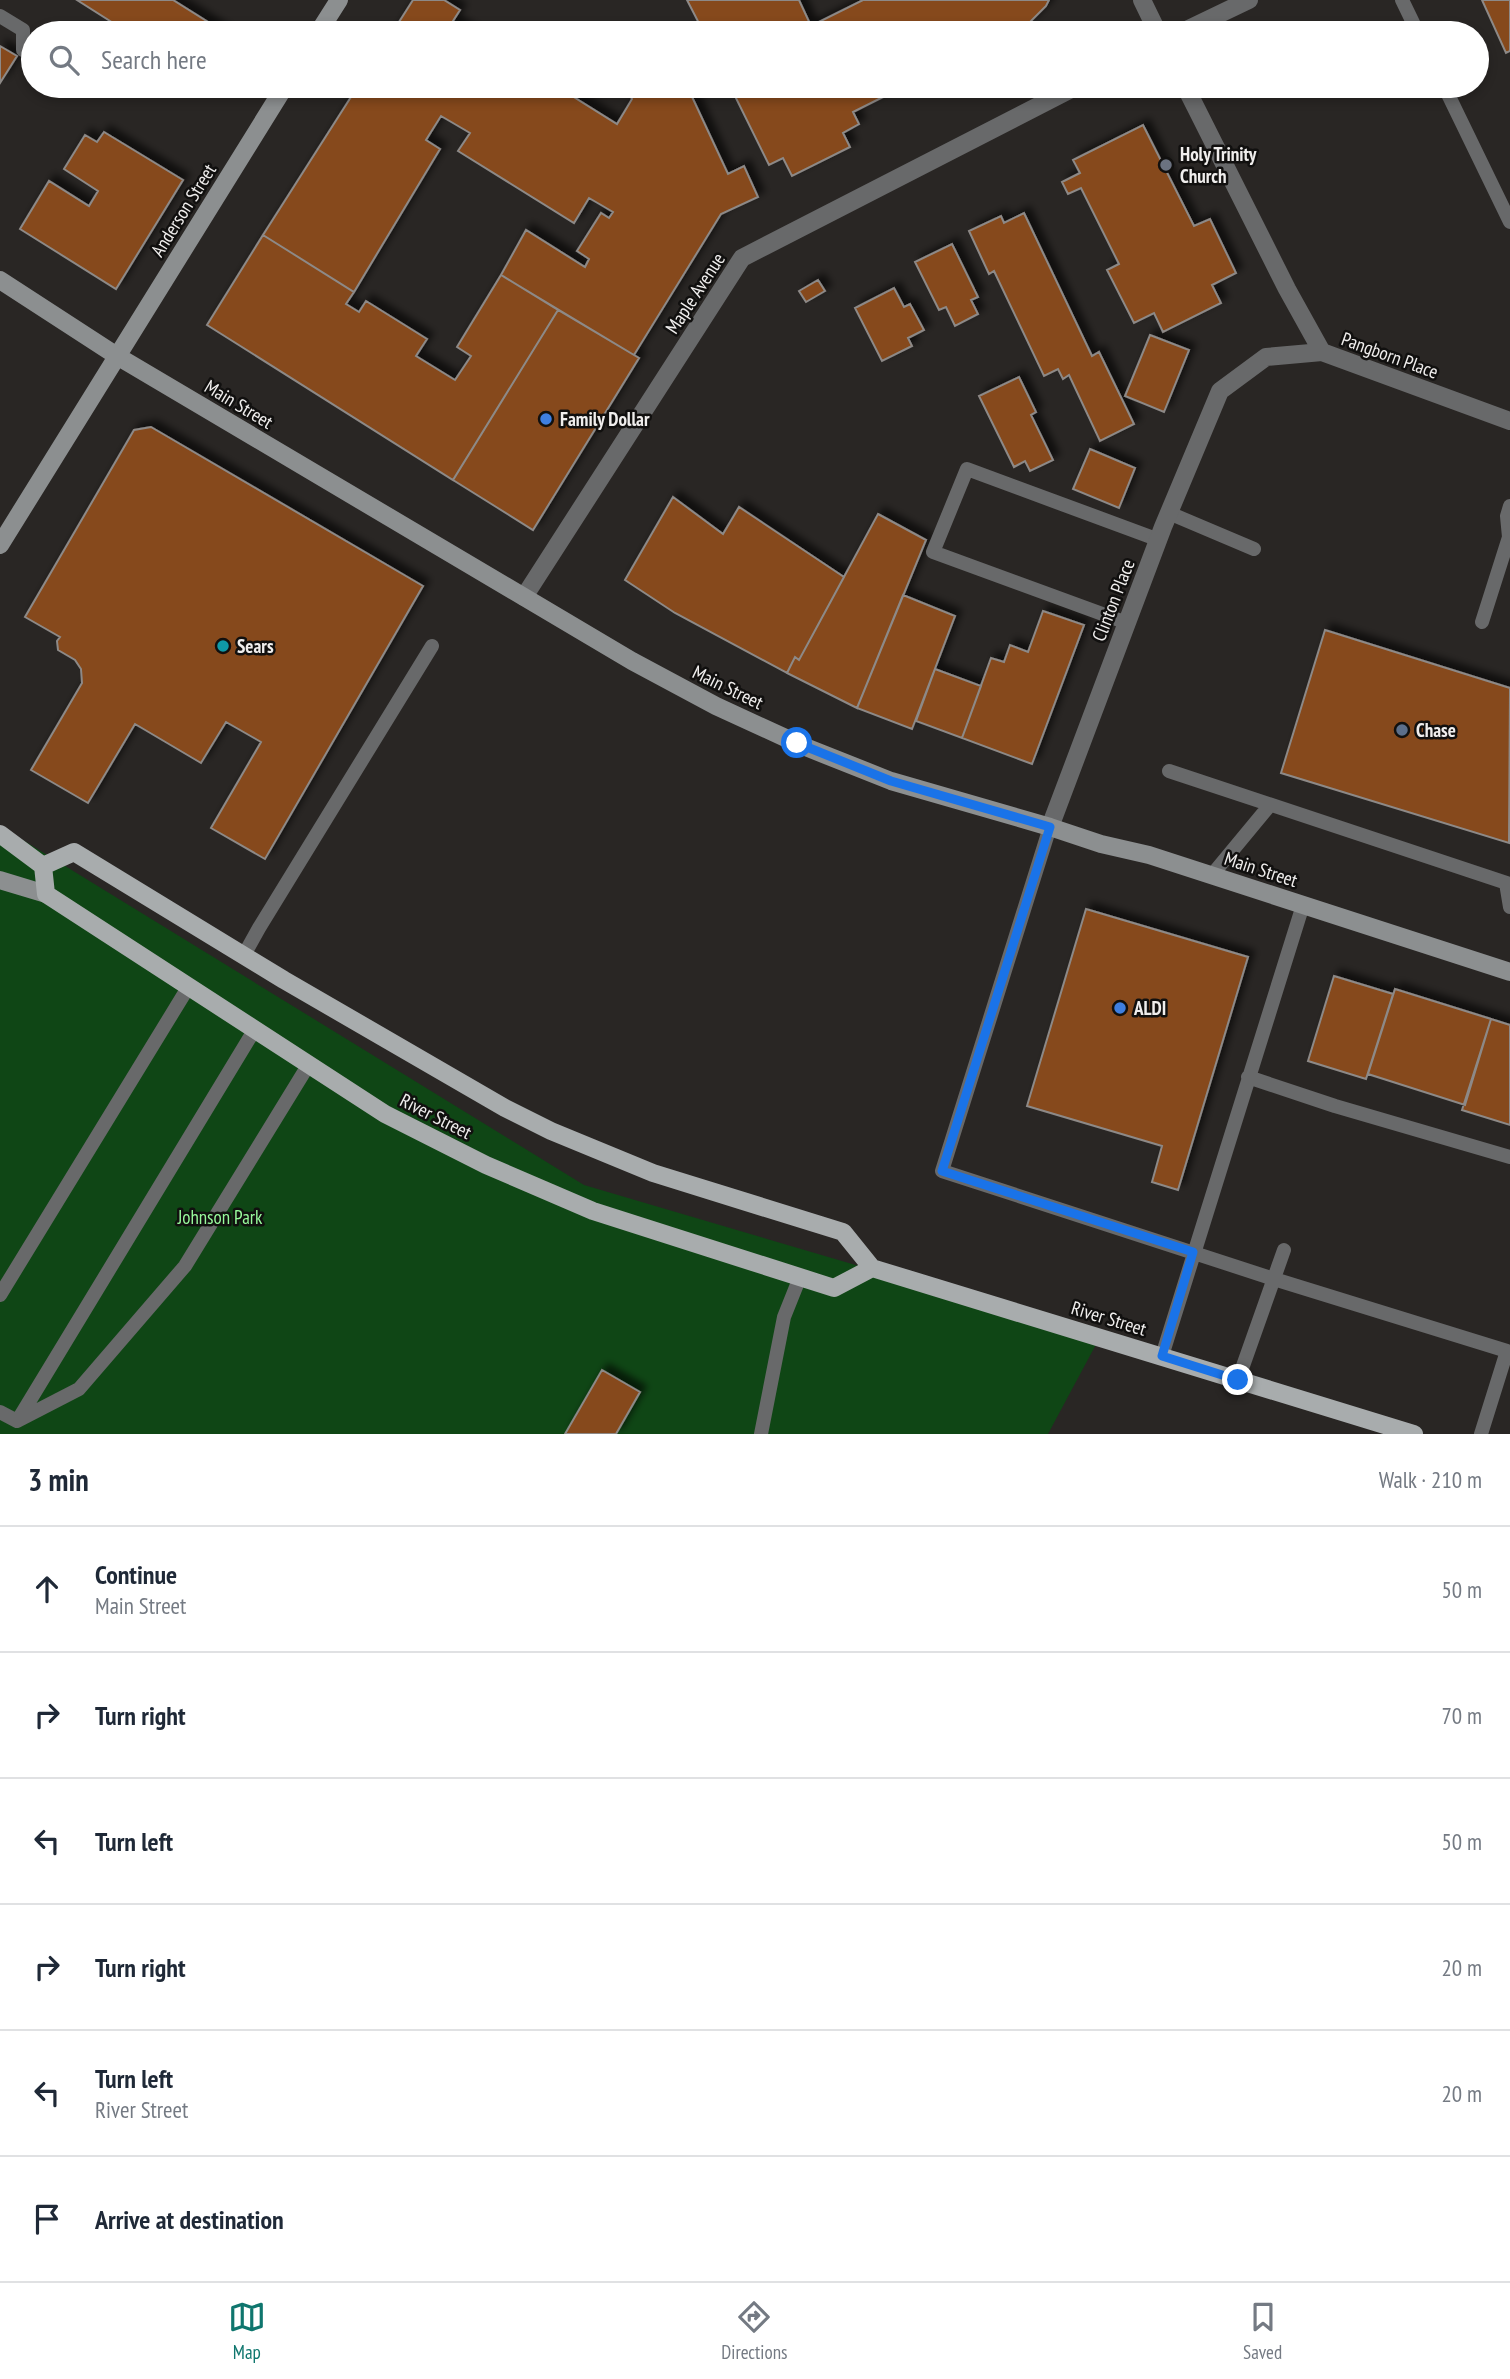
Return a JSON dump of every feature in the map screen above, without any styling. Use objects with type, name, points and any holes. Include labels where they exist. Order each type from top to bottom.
[{"type":"main road","points":[[326,21],[339,0]]},
{"type":"main road","name":"Anderson Street","points":[[0,545],[278,98]]},
{"type":"main road","name":"Main Street","points":[[0,280],[117,356],[632,661],[716,706],[803,746],[891,781],[1101,844],[1149,855],[1510,972]]},
{"type":"main road","points":[[0,834],[43,866],[46,894],[0,880]]},
{"type":"main road","name":"River Street","points":[[43,866],[74,852],[284,980],[505,1108],[563,1136],[653,1172],[843,1232],[872,1268],[1238,1380],[1371,1428],[1413,1434]]},
{"type":"main road","name":"River Street","points":[[46,894],[386,1114],[486,1165],[593,1211],[834,1288],[872,1268]]},
{"type":"street","points":[[1142,0],[1152,21]]},
{"type":"street","points":[[1205,21],[1249,0]]},
{"type":"street","name":"Maple Avenue","points":[[524,597],[742,258],[1054,98]]},
{"type":"street","points":[[1191,98],[1287,289],[1322,352]]},
{"type":"street","name":"Pangborn Place","points":[[1220,390],[1266,357],[1322,352],[1510,421]]},
{"type":"street","name":"Clinton Place","points":[[1050,827],[1169,513],[1220,390]]},
{"type":"lane","points":[[1402,0],[1412,21]]},
{"type":"lane","points":[[0,16],[21,29]]},
{"type":"lane","points":[[1450,98],[1510,222]]},
{"type":"lane","points":[[1127,623],[933,552],[967,468],[1159,540]]},
{"type":"lane","points":[[1482,622],[1509,537],[1509,511]]},
{"type":"lane","points":[[1169,513],[1254,549]]},
{"type":"lane","points":[[244,955],[432,646]]},
{"type":"lane","points":[[1169,771],[1508,883],[1510,907]]},
{"type":"lane","points":[[1212,875],[1270,805]]},
{"type":"lane","points":[[1050,827],[942,1171],[1274,1279],[1507,1351],[1481,1434]]},
{"type":"lane","points":[[1162,1356],[1303,905]]},
{"type":"lane","points":[[0,1295],[189,986]]},
{"type":"lane","points":[[17,1421],[255,1029]]},
{"type":"lane","points":[[17,1421],[79,1389],[185,1266],[309,1064]]},
{"type":"lane","points":[[1248,1077],[1335,1106],[1510,1157]]},
{"type":"lane","points":[[1238,1380],[1284,1250]]},
{"type":"lane","points":[[761,1434],[784,1317],[800,1278]]},
{"type":"lane","points":[[0,1412],[17,1421]]},
{"type":"green space","name":"Johnson Park","points":[[0,826],[584,1185],[1100,1337],[1048,1434],[0,1434]]},
{"type":"building","points":[[77,0],[173,0],[206,21],[110,21]]},
{"type":"building","points":[[413,0],[444,0],[460,10],[453,21],[400,21]]},
{"type":"building","points":[[687,0],[799,0],[809,21],[698,21]]},
{"type":"building","points":[[863,0],[1049,0],[1031,21],[821,21]]},
{"type":"building","points":[[1482,0],[1510,0],[1510,51],[1506,53]]},
{"type":"building","points":[[0,46],[17,56],[0,83]]},
{"type":"building","points":[[350,98],[575,98],[617,124],[632,98],[693,98],[728,174],[744,166],[758,197],[721,214],[634,355],[501,275],[526,230],[585,267],[589,259],[577,251],[601,213],[609,218],[613,212],[589,198],[574,223],[458,151],[470,133],[441,116],[426,140],[440,149],[354,292],[263,235]]},
{"type":"building","points":[[736,98],[881,98],[853,112],[859,124],[843,133],[850,147],[792,176],[783,158],[769,165]]},
{"type":"building","points":[[1143,125],[1194,226],[1210,219],[1236,273],[1212,285],[1221,303],[1163,332],[1154,313],[1134,323],[1107,270],[1119,264],[1081,188],[1068,194],[1062,182],[1080,173],[1073,160]]},
{"type":"building","points":[[104,132],[183,180],[116,289],[20,229],[49,181],[89,206],[98,191],[64,169],[85,135],[97,142]]},
{"type":"building","points":[[1024,213],[1092,356],[1099,352],[1134,424],[1100,441],[1069,375],[1063,379],[1058,369],[1044,376],[994,271],[989,274],[969,231],[1001,216],[1004,223]]},
{"type":"building","points":[[263,235],[354,292],[346,304],[359,312],[366,301],[427,339],[416,356],[455,380],[471,356],[457,347],[501,275],[558,310],[453,480],[207,325]]},
{"type":"building","points":[[952,244],[978,297],[971,300],[978,314],[955,326],[946,307],[939,310],[915,262]]},
{"type":"building","points":[[818,280],[825,291],[806,302],[799,291]]},
{"type":"building","points":[[894,288],[904,307],[910,304],[924,330],[908,338],[912,346],[882,361],[855,308]]},
{"type":"building","name":"Family Dollar","points":[[558,310],[639,358],[533,530],[453,480]]},
{"type":"building","points":[[1150,335],[1189,350],[1164,412],[1125,396]]},
{"type":"building","points":[[1019,377],[1036,412],[1031,415],[1053,460],[1030,471],[1025,461],[1014,467],[979,396]]},
{"type":"building","name":"Sears","points":[[151,427],[423,586],[265,859],[211,828],[261,742],[226,722],[201,763],[135,724],[88,803],[31,770],[82,683],[81,669],[75,660],[58,650],[57,641],[60,637],[25,617],[134,430]]},
{"type":"building","points":[[1090,449],[1135,468],[1119,508],[1073,489]]},
{"type":"building","points":[[673,497],[723,534],[739,507],[844,577],[799,660],[795,657],[787,673],[675,613],[625,580]]},
{"type":"building","points":[[878,514],[926,540],[857,708],[787,673],[795,657],[799,660]]},
{"type":"building","points":[[903,595],[955,616],[912,729],[857,708]]},
{"type":"building","points":[[1043,611],[1084,625],[1032,764],[962,738],[991,658],[1004,662],[1010,645],[1028,652]]},
{"type":"building","name":"Chase","points":[[1325,630],[1510,688],[1509,843],[1281,773]]},
{"type":"building","points":[[935,669],[981,686],[962,738],[916,721]]},
{"type":"building","points":[[1086,909],[1248,957],[1178,1190],[1152,1182],[1162,1146],[1027,1106]]},
{"type":"building","points":[[1334,976],[1393,994],[1366,1079],[1308,1061]]},
{"type":"building","points":[[1395,989],[1491,1019],[1465,1105],[1368,1074]]},
{"type":"building","points":[[1491,1019],[1510,1025],[1510,1125],[1462,1110]]},
{"type":"building","points":[[602,1370],[640,1392],[616,1434],[565,1434]]},
{"type":"place","name":"Holy Trinity Church","points":[[1166,165]]},
{"type":"place","name":"Family Dollar","points":[[546,419]]},
{"type":"place","name":"Sears","points":[[223,646]]},
{"type":"place","name":"Chase","points":[[1402,730]]},
{"type":"place","name":"ALDI","points":[[1120,1008]]},
{"type":"route","points":[[797,743],[891,781],[1050,827],[942,1171],[1193,1252],[1162,1356],[1238,1380]]}]
